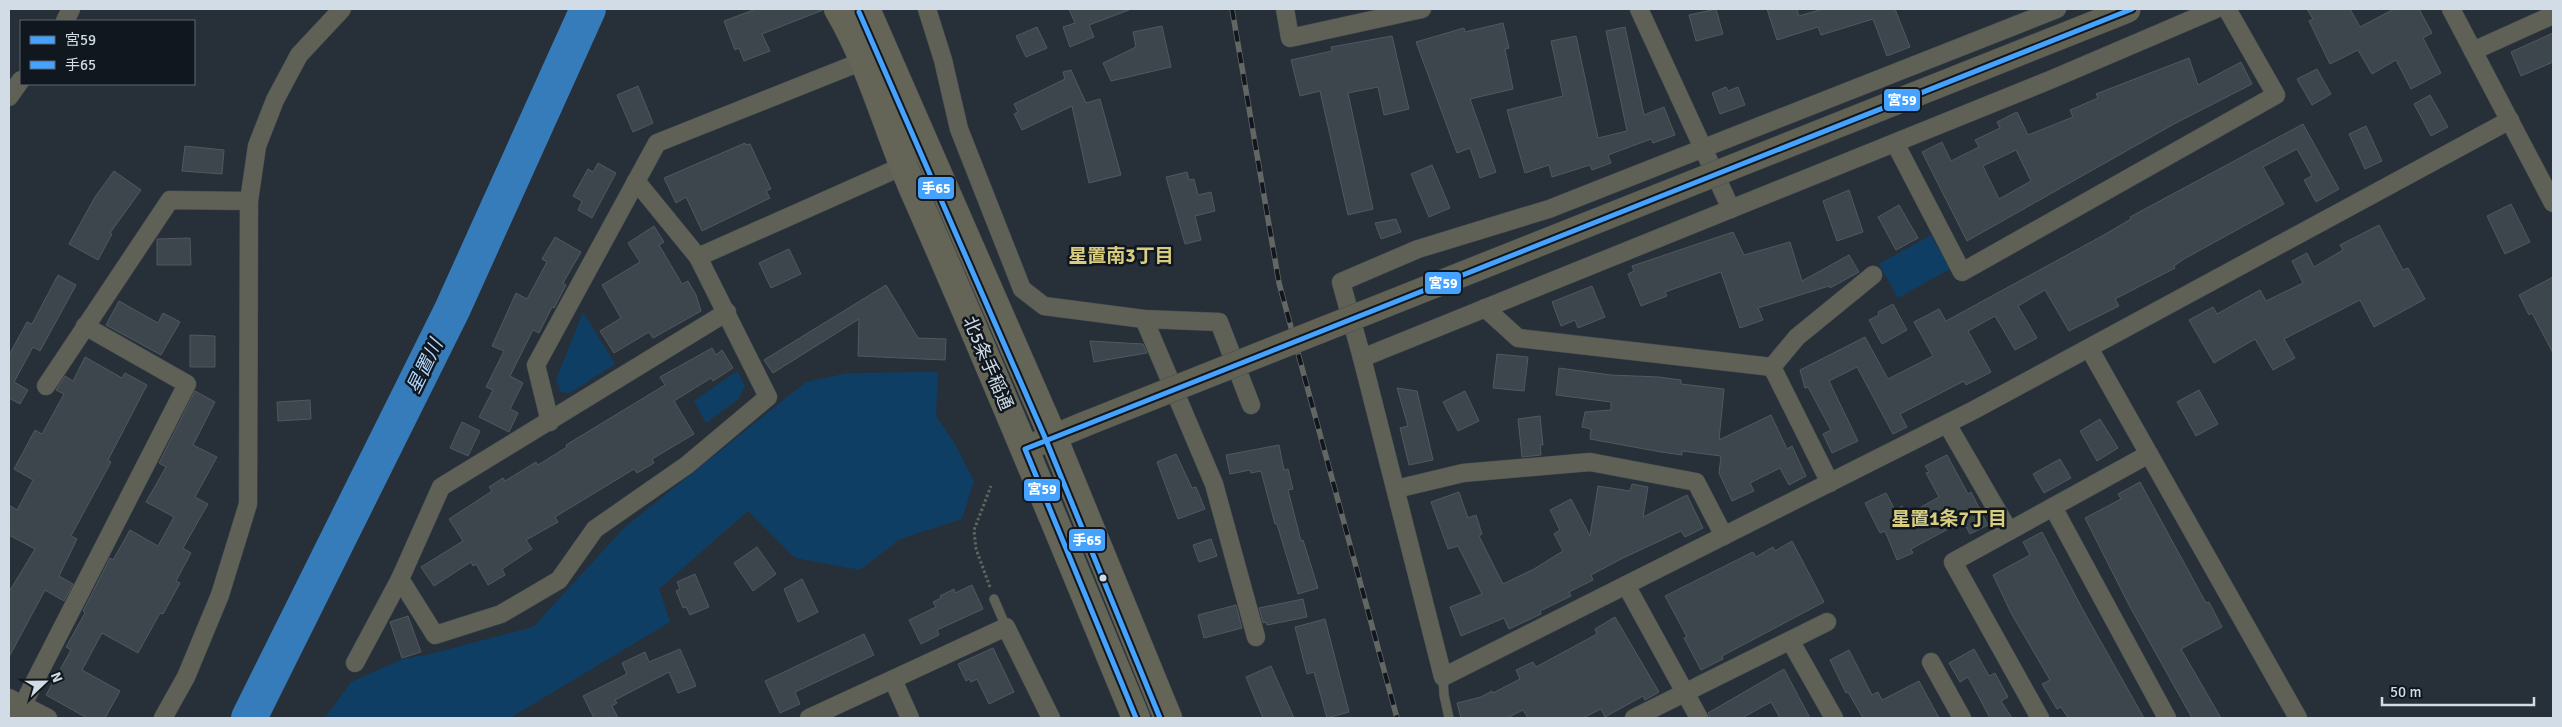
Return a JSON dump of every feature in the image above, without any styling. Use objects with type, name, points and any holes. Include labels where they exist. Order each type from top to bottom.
[{"type":"highway","name":"北5条手稲通","points":[[850,11],[863,61],[903,166],[1025,449],[1136,718]]},
{"type":"highway","name":"北5条手稲通","points":[[850,11],[1053,437],[1168,718]]},
{"type":"street","points":[[163,718],[186,677],[220,595],[248,504],[249,201],[257,146],[275,100],[299,55],[342,9]]},
{"type":"street","points":[[927,9],[944,60],[959,130],[1022,289],[1044,306],[1144,319],[1219,322],[1251,404]]},
{"type":"street","points":[[1285,9],[1290,38],[1422,9]]},
{"type":"street","points":[[1638,9],[1731,209]]},
{"type":"street","points":[[2057,9],[1549,209],[1418,249],[1340,282],[1362,358],[1443,678],[1947,424],[2510,120]]},
{"type":"street","points":[[1025,449],[2130,9]]},
{"type":"street","points":[[1362,358],[2050,80],[2216,9]]},
{"type":"street","points":[[1895,143],[1962,272],[2276,95],[2227,9]]},
{"type":"street","points":[[2450,9],[2553,203]]},
{"type":"street","points":[[2473,51],[2553,15]]},
{"type":"street","points":[[550,422],[536,365],[657,143],[863,61]]},
{"type":"street","points":[[9,97],[20,81]]},
{"type":"street","points":[[698,257],[903,166]]},
{"type":"street","points":[[400,579],[435,635],[501,614],[559,580],[595,529],[687,465],[768,397],[698,257],[636,181]]},
{"type":"street","points":[[46,386],[84,326],[170,200],[249,201]]},
{"type":"street","points":[[1772,368],[1797,337],[1873,276]]},
{"type":"street","points":[[1485,308],[1518,338],[1772,368]]},
{"type":"street","points":[[355,664],[400,579],[441,487],[550,422],[726,312]]},
{"type":"street","points":[[1144,319],[1214,484],[1256,637]]},
{"type":"street","points":[[48,718],[16,707],[187,384],[84,326]]},
{"type":"street","points":[[2089,348],[2298,718]]},
{"type":"street","points":[[1772,368],[1830,483]]},
{"type":"street","points":[[1947,424],[2009,531]]},
{"type":"street","points":[[2040,718],[1953,562],[2149,454]]},
{"type":"street","points":[[1396,489],[1463,472],[1590,462],[1696,482],[1724,536]]},
{"type":"street","points":[[2053,507],[2167,718]]},
{"type":"street","points":[[1626,585],[1699,718]]},
{"type":"street","points":[[1634,718],[1791,642],[1827,622]]},
{"type":"street","points":[[809,718],[1006,627],[1051,718]]},
{"type":"street","points":[[1791,642],[1834,718]]},
{"type":"street","points":[[1931,662],[1962,718]]},
{"type":"street","points":[[892,680],[910,718]]},
{"type":"lane","points":[[994,599],[1006,627]]},
{"type":"lane","points":[[1443,678],[1444,695],[1449,718]]},
{"type":"path","points":[[991,486],[974,530],[976,549],[994,599]]},
{"type":"shaded area","points":[[1931,235],[1950,269],[1898,298],[1879,264]]},
{"type":"shaded area","points":[[583,312],[615,364],[570,393],[561,392],[556,380]]},
{"type":"shaded area","points":[[737,371],[745,386],[738,399],[706,423],[694,401]]},
{"type":"shaded area","points":[[938,372],[936,416],[955,444],[974,481],[962,519],[900,539],[860,570],[795,558],[748,511],[659,589],[670,622],[510,718],[325,718],[351,682],[403,659],[430,654],[533,627],[625,527],[806,382],[848,373]]},
{"type":"building","points":[[756,9],[823,10],[762,34],[770,51],[744,61],[739,48],[735,50],[724,21]]},
{"type":"building","points":[[1069,9],[1129,10],[1089,25],[1094,37],[1070,47],[1063,27],[1075,23]]},
{"type":"building","points":[[1716,9],[1723,34],[1696,41],[1689,15]]},
{"type":"building","points":[[1767,9],[1797,9],[1799,16],[1823,9],[1895,9],[1910,47],[1887,56],[1873,19],[1821,35],[1818,27],[1777,40]]},
{"type":"building","points":[[2307,9],[2350,9],[2360,27],[2394,9],[2419,9],[2432,33],[2423,38],[2441,73],[2411,89],[2396,60],[2372,74],[2358,50],[2330,64],[2309,21],[2313,19]]},
{"type":"building","points":[[1503,23],[1509,48],[1505,49],[1513,89],[1470,99],[1496,172],[1480,178],[1470,148],[1457,153],[1416,42],[1464,28],[1465,32]]},
{"type":"building","points":[[1162,26],[1171,67],[1111,81],[1103,63],[1136,47],[1133,32]]},
{"type":"building","points":[[1037,27],[1047,48],[1026,57],[1016,36]]},
{"type":"building","points":[[1625,27],[1644,115],[1664,107],[1675,135],[1653,143],[1651,139],[1608,155],[1611,163],[1592,170],[1590,165],[1552,177],[1549,165],[1525,173],[1507,110],[1563,96],[1551,41],[1576,36],[1598,138],[1627,131],[1606,31]]},
{"type":"building","points":[[2553,33],[2553,62],[2521,76],[2511,52]]},
{"type":"building","points":[[1392,36],[1409,109],[1384,115],[1378,87],[1348,93],[1373,209],[1348,215],[1320,91],[1300,96],[1291,60],[1332,51],[1331,47]]},
{"type":"building","points":[[2189,58],[2198,85],[2241,62],[2252,84],[2174,124],[1967,241],[1922,152],[1942,142],[1951,161],[1979,147],[1975,140],[2000,128],[1997,122],[2017,112],[2028,135],[2073,117],[2070,110],[2098,98],[2096,94]],"holes":[[[2016,150],[2031,181],[1999,199],[1983,166]]]},
{"type":"building","points":[[2317,69],[2331,94],[2312,105],[2297,79]]},
{"type":"building","points":[[1071,70],[1086,103],[1100,99],[1121,175],[1089,183],[1072,106],[1022,130],[1014,114],[1018,112],[1014,104],[1065,79],[1063,72]]},
{"type":"building","points":[[638,86],[653,123],[633,132],[617,95]]},
{"type":"building","points":[[1726,87],[1728,91],[1738,87],[1745,105],[1720,114],[1712,93]]},
{"type":"building","points":[[2430,95],[2448,127],[2431,136],[2414,104]]},
{"type":"building","points":[[2303,124],[2339,189],[2316,202],[2304,180],[2312,176],[2297,149],[2263,167],[2284,204],[2184,259],[2174,266],[2175,268],[2115,299],[2119,306],[2069,331],[2045,290],[2018,306],[2037,338],[2015,350],[1995,316],[1968,331],[1991,372],[1966,385],[1964,381],[1900,414],[1907,427],[1893,434],[1857,367],[1829,381],[1858,441],[1832,453],[1823,434],[1831,430],[1808,387],[1805,388],[1800,370],[1865,337],[1888,379],[1933,356],[1914,322],[1939,309],[1946,321],[2102,236],[2131,219],[2130,217]]},
{"type":"building","points":[[2366,126],[2382,161],[2365,169],[2349,134]]},
{"type":"building","points":[[745,143],[746,145],[750,144],[771,189],[766,191],[770,198],[702,231],[686,197],[676,203],[664,178]]},
{"type":"building","points":[[185,146],[224,150],[222,174],[182,171]]},
{"type":"building","points":[[598,163],[616,173],[592,218],[578,210],[582,201],[573,196],[588,169],[593,172]]},
{"type":"building","points":[[1432,165],[1450,208],[1429,217],[1411,174]]},
{"type":"building","points":[[114,171],[141,190],[110,233],[112,234],[98,260],[69,244],[95,197]]},
{"type":"building","points":[[1187,172],[1189,180],[1194,179],[1198,195],[1211,192],[1215,211],[1195,216],[1201,240],[1185,244],[1166,177]]},
{"type":"building","points":[[1849,190],[1863,232],[1837,241],[1823,201]]},
{"type":"building","points":[[2511,204],[2530,242],[2505,254],[2487,216]]},
{"type":"building","points":[[1899,205],[1918,238],[1896,250],[1878,217]]},
{"type":"building","points":[[1396,219],[1401,232],[1381,239],[1375,223]]},
{"type":"building","points":[[2379,225],[2403,270],[2408,268],[2425,299],[2374,327],[2360,300],[2284,339],[2295,358],[2273,370],[2255,339],[2214,363],[2189,320],[2213,307],[2217,314],[2260,290],[2266,301],[2303,283],[2292,261],[2307,253],[2314,267],[2343,250],[2340,245]]},
{"type":"building","points":[[654,226],[664,242],[659,245],[682,284],[688,281],[696,295],[701,311],[653,338],[649,332],[614,353],[600,331],[621,318],[602,285],[640,262],[628,243]]},
{"type":"building","points":[[1733,232],[1744,255],[1790,242],[1802,281],[1849,255],[1859,272],[1830,288],[1829,286],[1758,308],[1763,320],[1740,328],[1721,272],[1665,292],[1667,296],[1641,306],[1628,274],[1634,271],[1632,266]]},
{"type":"building","points":[[555,237],[581,252],[563,283],[566,285],[554,308],[552,307],[539,333],[533,330],[510,376],[523,383],[510,409],[518,413],[509,432],[479,417],[493,390],[486,387],[504,351],[492,346],[516,293],[527,299],[547,262],[542,259]]},
{"type":"building","points":[[190,238],[191,265],[157,265],[157,239]]},
{"type":"building","points":[[789,249],[801,274],[771,288],[759,263]]},
{"type":"building","points":[[58,275],[76,285],[40,351],[33,347],[14,382],[28,390],[20,404],[9,398],[9,355],[27,322],[32,324]]},
{"type":"building","points":[[2553,277],[2553,353],[2532,313],[2529,315],[2519,295]]},
{"type":"building","points":[[886,285],[918,338],[946,339],[945,360],[858,356],[859,319],[773,373],[764,360]]},
{"type":"building","points":[[1592,286],[1605,317],[1578,328],[1575,320],[1561,326],[1552,302]]},
{"type":"building","points":[[119,301],[158,323],[163,313],[180,322],[161,355],[106,325]]},
{"type":"building","points":[[1893,304],[1907,330],[1882,344],[1869,320],[1879,315],[1878,312]]},
{"type":"building","points":[[190,335],[215,336],[215,367],[190,367]]},
{"type":"building","points":[[1090,341],[1143,344],[1147,353],[1094,362]]},
{"type":"building","points":[[712,348],[716,355],[722,350],[733,368],[713,381],[711,378],[674,401],[694,434],[652,459],[654,463],[637,473],[634,469],[555,517],[558,522],[526,540],[532,549],[502,569],[505,575],[488,585],[476,564],[473,566],[471,562],[434,586],[421,567],[463,541],[449,519],[492,491],[489,487],[503,478],[505,481],[536,462],[538,465],[567,447],[566,445],[665,385],[660,377]]},
{"type":"building","points":[[1497,354],[1528,357],[1524,391],[1493,388]]},
{"type":"building","points":[[85,357],[122,378],[125,373],[147,385],[108,460],[111,462],[71,536],[77,539],[59,576],[73,584],[64,601],[45,590],[9,657],[9,592],[35,549],[9,535],[9,505],[17,510],[33,480],[14,469],[35,430],[42,434],[64,394],[56,390],[65,376],[73,381]]},
{"type":"building","points":[[1559,368],[1611,375],[1659,377],[1681,380],[1681,384],[1724,389],[1719,440],[1771,415],[1787,449],[1792,446],[1806,476],[1789,485],[1780,468],[1750,483],[1754,491],[1732,501],[1719,473],[1721,456],[1682,451],[1682,455],[1590,439],[1591,429],[1582,427],[1585,412],[1611,410],[1611,402],[1556,395]]},
{"type":"building","points":[[1397,388],[1417,391],[1433,460],[1409,465],[1400,428],[1408,426]]},
{"type":"building","points":[[2199,390],[2218,424],[2196,436],[2177,402]]},
{"type":"building","points":[[195,391],[215,402],[193,445],[217,457],[195,497],[208,504],[183,548],[191,553],[176,581],[180,583],[163,614],[160,613],[138,653],[102,633],[82,670],[120,691],[105,718],[87,718],[46,695],[71,650],[66,647],[85,613],[83,611],[110,558],[113,560],[130,530],[158,546],[174,517],[146,502],[166,467],[159,463]]},
{"type":"building","points":[[1465,391],[1479,421],[1458,431],[1443,402]]},
{"type":"building","points":[[310,400],[311,419],[278,421],[277,402]]},
{"type":"building","points":[[1540,416],[1543,445],[1540,445],[1541,455],[1522,457],[1518,419]]},
{"type":"building","points":[[2100,419],[2118,448],[2097,461],[2080,431]]},
{"type":"building","points":[[462,422],[480,431],[468,456],[450,448]]},
{"type":"building","points":[[1279,445],[1284,470],[1288,469],[1293,489],[1288,490],[1301,541],[1303,540],[1318,588],[1298,594],[1277,524],[1275,524],[1261,471],[1251,473],[1250,470],[1230,474],[1226,455]]},
{"type":"building","points":[[1176,454],[1192,488],[1196,487],[1205,509],[1178,519],[1157,462]]},
{"type":"building","points":[[1947,455],[1968,494],[1971,492],[1988,525],[1970,534],[1963,521],[1911,549],[1913,553],[1897,560],[1885,531],[1880,533],[1865,503],[1886,493],[1895,510],[1902,506],[1907,515],[1939,497],[1926,473],[1929,472],[1925,466]]},
{"type":"building","points":[[2060,459],[2071,478],[2044,493],[2033,474]]},
{"type":"building","points":[[2140,482],[2206,603],[2209,602],[2222,627],[2181,649],[2221,718],[2192,718],[2130,607],[2085,518],[2121,499],[2118,494]]},
{"type":"building","points":[[1632,484],[1648,487],[1643,517],[1687,495],[1703,528],[1685,537],[1681,531],[1623,558],[1591,575],[1593,580],[1569,592],[1571,596],[1540,611],[1541,614],[1509,629],[1504,618],[1461,636],[1450,607],[1482,594],[1458,546],[1448,549],[1431,502],[1459,492],[1468,518],[1476,515],[1482,534],[1479,536],[1503,584],[1534,569],[1563,551],[1554,534],[1560,530],[1550,510],[1571,499],[1590,536],[1598,486],[1630,491]]},
{"type":"building","points":[[2042,532],[2083,610],[2144,718],[2068,718],[2061,707],[2057,709],[2042,684],[2050,680],[2011,613],[1993,575],[2030,555],[2023,542]]},
{"type":"building","points":[[1211,539],[1217,556],[1199,562],[1193,545]]},
{"type":"building","points":[[1792,541],[1824,602],[1722,656],[1723,659],[1701,670],[1684,638],[1687,637],[1665,596],[1753,552],[1756,557],[1773,547],[1775,551]]},
{"type":"building","points":[[757,547],[776,574],[753,591],[734,563]]},
{"type":"building","points":[[695,574],[709,607],[690,615],[686,607],[683,608],[676,591],[680,589],[677,582]]},
{"type":"building","points":[[802,579],[818,612],[798,622],[784,589]]},
{"type":"building","points":[[972,585],[983,609],[937,630],[939,635],[921,644],[909,620],[936,607],[933,602],[941,598],[940,596],[954,589],[955,593]]},
{"type":"building","points":[[1303,599],[1307,617],[1267,625],[1266,622],[1263,623],[1259,608]]},
{"type":"building","points":[[1236,605],[1242,628],[1204,638],[1198,615]]},
{"type":"building","points":[[408,616],[421,652],[402,658],[390,622]]},
{"type":"building","points":[[1615,617],[1659,692],[1645,700],[1643,696],[1605,717],[1601,709],[1583,718],[1528,718],[1523,710],[1507,718],[1461,718],[1457,703],[1481,697],[1492,691],[1493,693],[1520,679],[1516,670],[1533,662],[1536,667],[1597,634],[1595,629]]},
{"type":"building","points":[[1325,619],[1349,712],[1327,718],[1314,672],[1307,674],[1295,627]]},
{"type":"building","points":[[864,634],[874,655],[795,692],[800,704],[780,713],[765,681]]},
{"type":"building","points":[[993,648],[1014,692],[989,704],[977,679],[971,682],[969,679],[966,681],[958,664]]},
{"type":"building","points":[[680,649],[696,686],[678,693],[669,672],[615,700],[617,703],[612,706],[618,718],[594,718],[583,696],[627,674],[622,663],[645,652],[649,662]]},
{"type":"building","points":[[1974,649],[1989,676],[1995,673],[2008,697],[2001,701],[2012,718],[1990,718],[1968,677],[1960,682],[1949,663]]},
{"type":"building","points":[[1849,650],[1872,695],[1878,692],[1882,700],[1919,681],[1939,718],[1863,718],[1848,692],[1846,693],[1830,660]]},
{"type":"building","points":[[1271,666],[1294,718],[1263,718],[1246,677]]},
{"type":"building","points":[[1784,669],[1810,718],[1780,718],[1771,702],[1742,718],[1710,718],[1708,713]]},
{"type":"waterway","name":"星置川","points":[[249,718],[452,310],[588,9]]},
{"type":"railway","points":[[1232,9],[1279,283],[1397,718]]},
{"type":"transit line","name":"宮59","points":[[1136,718],[1025,449],[2132,9]]},
{"type":"transit line","name":"手65","points":[[859,12],[1046,440],[1160,718]]},
{"type":"district","name":"星置南3丁目","points":[[1121,255]]},
{"type":"district","name":"星置1条7丁目","points":[[1949,518]]}]
